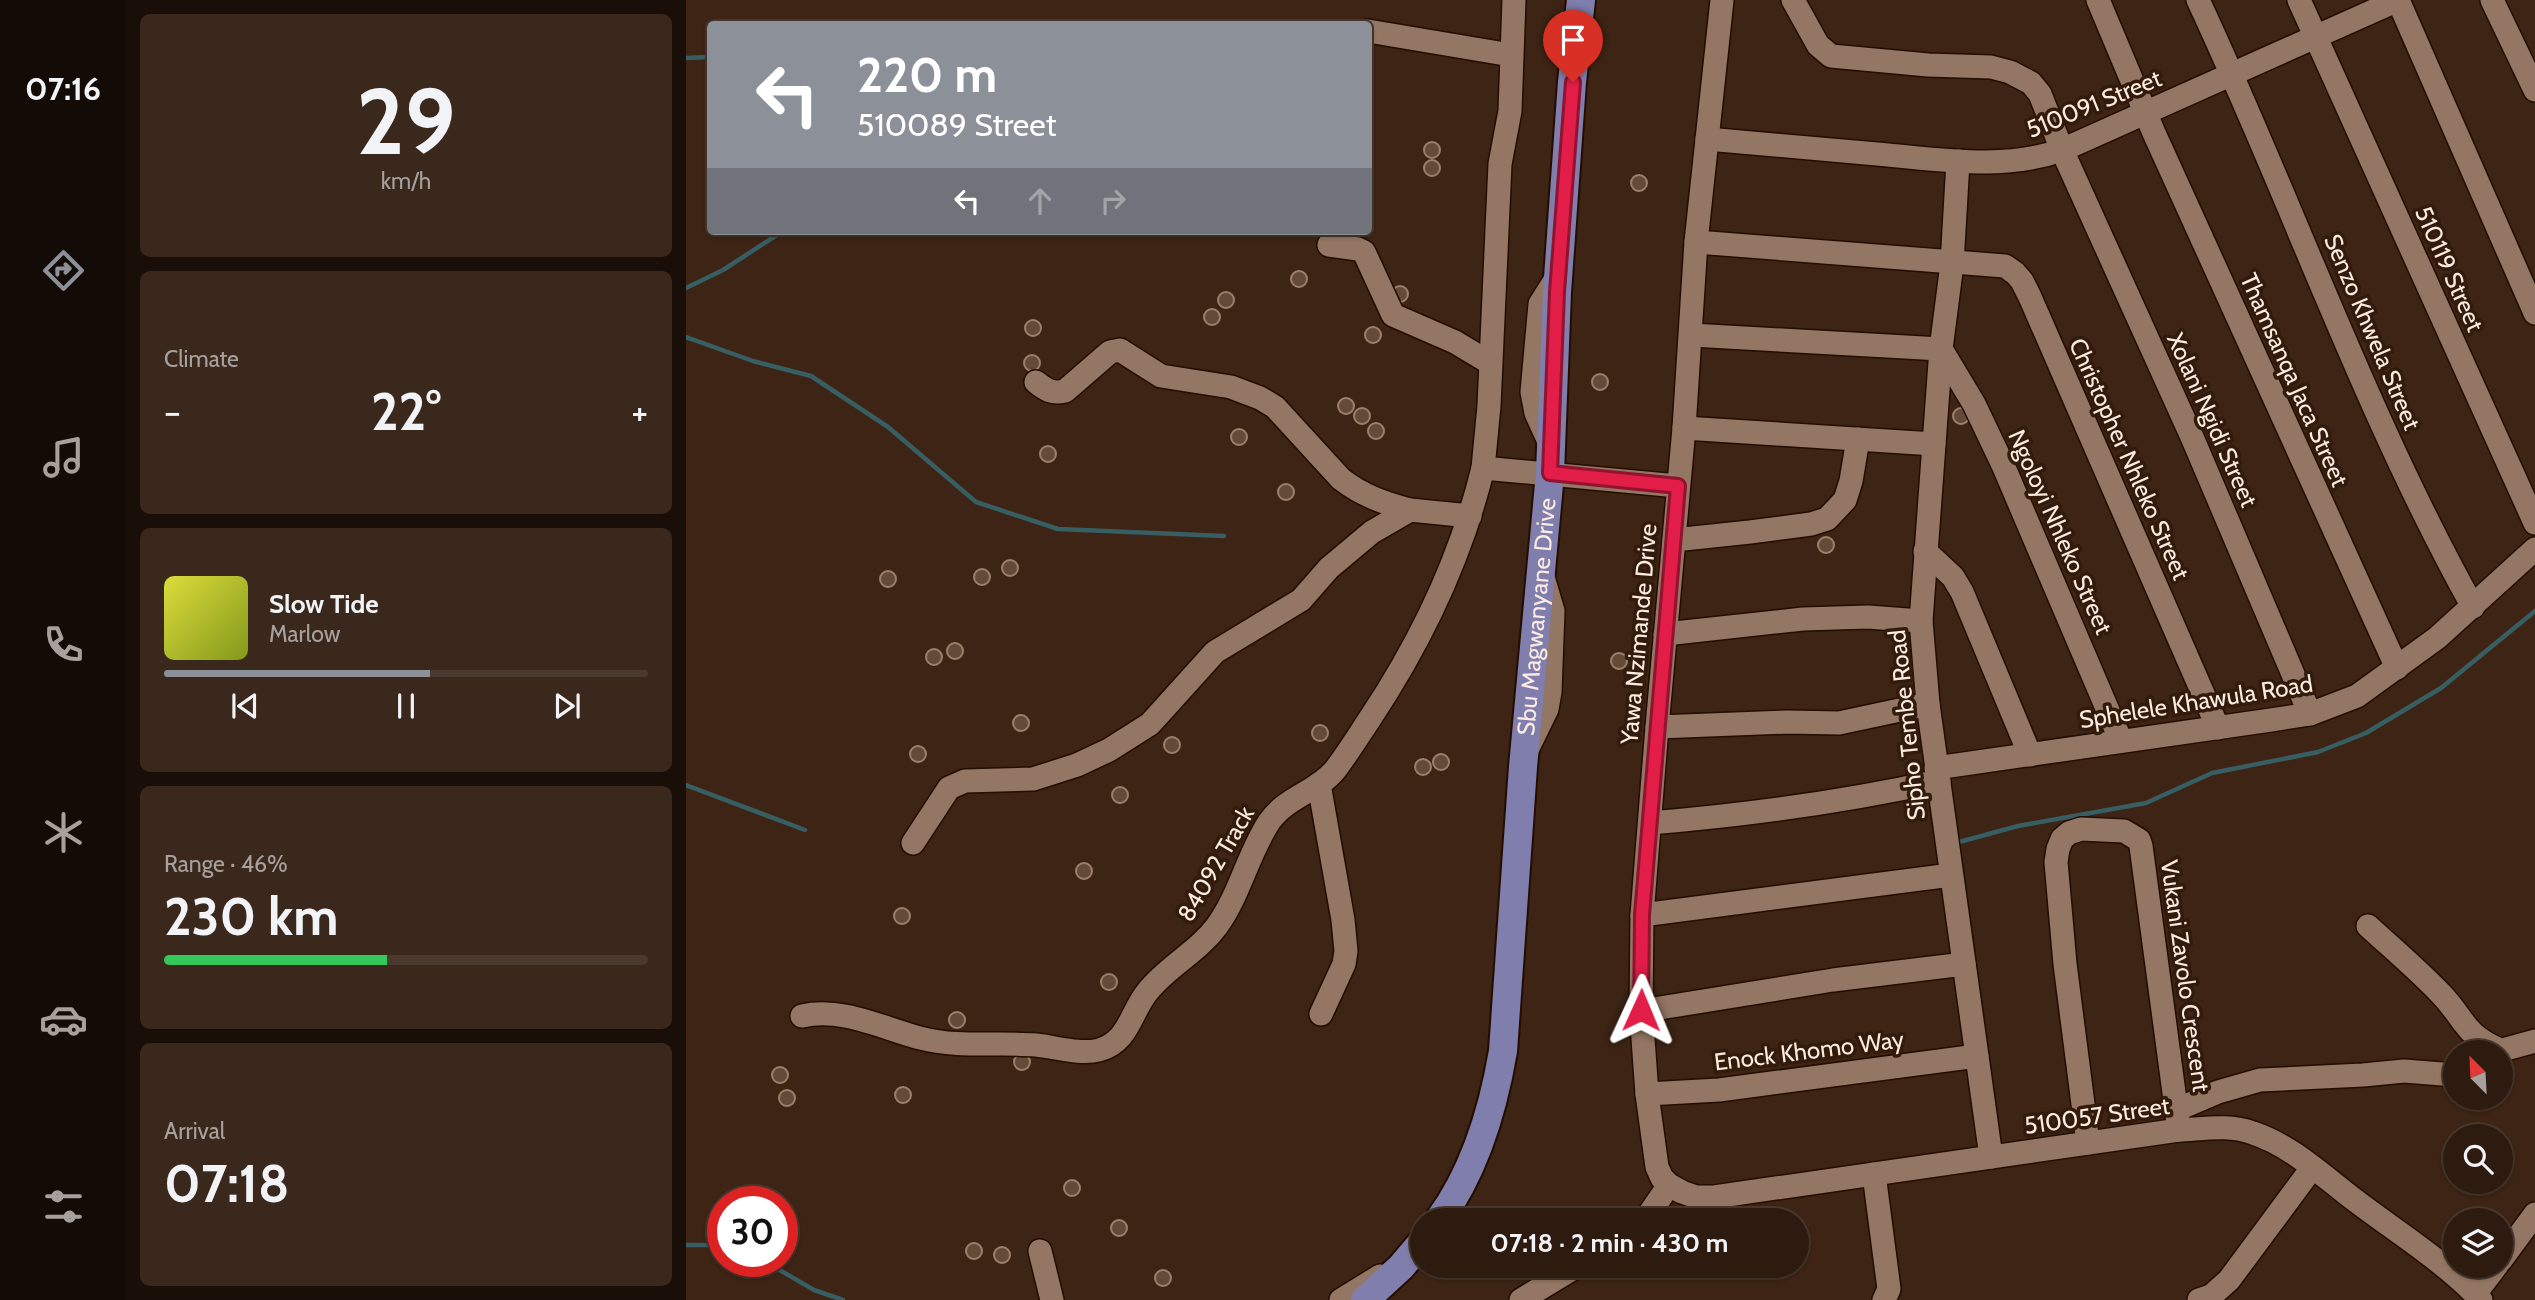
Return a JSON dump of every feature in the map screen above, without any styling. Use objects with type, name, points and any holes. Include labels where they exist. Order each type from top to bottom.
[{"type":"main road","name":"Sbu Magwanyane Drive","points":[[1446,1208],[1471,1163],[1497,1088],[1503,1051],[1524,756],[1550,459],[1559,274],[1581,0]]},
{"type":"main road","points":[[1365,1300],[1410,1256]]},
{"type":"street","name":"84092 Track","points":[[802,1016],[841,1016],[950,1043],[1035,1045],[1094,1051],[1102,1049],[1128,1028],[1146,993],[1156,981],[1201,944],[1218,925],[1233,900],[1267,824],[1278,810],[1293,798],[1320,784],[1346,754],[1406,662],[1447,581],[1470,516],[1483,468],[1487,436],[1500,164],[1510,111],[1514,0]]},
{"type":"street","name":"Yawa Nzimande Drive","points":[[1669,1185],[1657,1167],[1647,1094],[1641,1010],[1642,915],[1684,428],[1696,242],[1722,0]]},
{"type":"street","name":"Xolani Ngidi Street","points":[[1793,0],[1818,44],[1831,56],[1928,65],[1991,67],[2017,75],[2031,83],[2040,94],[2062,150],[2192,437],[2310,713]]},
{"type":"street","name":"Thamsanqa Jaca Street","points":[[2098,0],[2397,667]]},
{"type":"street","name":"Senzo Khwela Street","points":[[2199,0],[2378,414],[2428,523],[2473,607]]},
{"type":"street","name":"510119 Street","points":[[2299,0],[2535,523]]},
{"type":"street","points":[[2399,0],[2535,313]]},
{"type":"street","name":"510091 Street","points":[[1707,139],[1958,161],[2033,159],[2062,150],[2399,0]]},
{"type":"street","points":[[2492,0],[2535,90]]},
{"type":"street","points":[[1372,32],[1511,55]]},
{"type":"street","name":"Sipho Tembe Road","points":[[1958,161],[1952,264],[1941,349],[1921,621],[1927,704],[1991,1157]]},
{"type":"street","name":"Christopher Nhleko Street","points":[[1696,242],[2004,266],[2015,273],[2022,281],[2218,728]]},
{"type":"street","points":[[1329,245],[1358,248],[1364,252],[1393,315],[1455,342],[1490,363]]},
{"type":"street","points":[[1691,335],[1941,349]]},
{"type":"street","name":"Ngoloyi Nhleko Street","points":[[1941,349],[1974,404],[2003,465],[2121,741]]},
{"type":"street","points":[[1036,382],[1047,391],[1065,391],[1102,357],[1120,350],[1161,376],[1231,387],[1275,407],[1341,480],[1374,500],[1410,510],[1470,516]]},
{"type":"street","points":[[1684,428],[1934,444]]},
{"type":"street","points":[[1674,540],[1750,533],[1827,519],[1845,500],[1852,481],[1858,439]]},
{"type":"street","points":[[1483,468],[1550,459],[1678,486]]},
{"type":"street","points":[[913,843],[949,788],[957,783],[965,780],[1011,780],[1043,776],[1077,765],[1150,724],[1215,652],[1301,600],[1329,568],[1355,546],[1372,532],[1410,510]]},
{"type":"street","name":"Sphelele Khawula Road","points":[[1650,823],[1728,816],[1865,797],[1938,775],[2030,755],[2310,713],[2357,696],[2437,638],[2535,549]]},
{"type":"street","points":[[1925,551],[1953,577],[1962,592],[2030,755]]},
{"type":"street","points":[[1665,634],[1740,628],[1803,619],[1867,617],[1921,621]]},
{"type":"street","points":[[1657,726],[1839,723],[1927,704]]},
{"type":"street","points":[[1320,784],[1346,951],[1341,971],[1321,1014]]},
{"type":"street","name":"Vukani Zavolo Crescent","points":[[2088,1143],[2065,964],[2056,862],[2062,838],[2069,833],[2090,828],[2124,831],[2139,840],[2178,1120]]},
{"type":"street","points":[[1642,915],[1951,875]]},
{"type":"street","points":[[2368,926],[2442,995],[2468,1030],[2480,1040]]},
{"type":"street","points":[[1641,1010],[1833,980],[1964,964]]},
{"type":"street","points":[[2513,1047],[2535,1041]]},
{"type":"street","name":"Enock Khomo Way","points":[[1647,1094],[1719,1090],[1977,1056]]},
{"type":"street","points":[[2178,1120],[2218,1092],[2260,1080],[2404,1071],[2443,1074]]},
{"type":"street","name":"510057 Street","points":[[1669,1185],[1696,1197],[1714,1197],[2088,1143],[2178,1120],[2252,1132],[2284,1147],[2447,1269],[2478,1297]]},
{"type":"street","points":[[2199,1300],[2211,1296],[2229,1280],[2312,1168]]},
{"type":"street","points":[[1874,1174],[1890,1297]]},
{"type":"street","points":[[1654,1208],[1669,1185]]},
{"type":"street","points":[[2513,1244],[2535,1214]]},
{"type":"street","points":[[1040,1251],[1052,1300]]},
{"type":"street","points":[[1341,1300],[1371,1281],[1401,1267]]},
{"type":"street","points":[[1521,1300],[1557,1278]]},
{"type":"street","points":[[2478,1297],[2489,1278]]},
{"type":"building","points":[[1432,142],[1438,144],[1438,156],[1432,158],[1426,156],[1424,150],[1426,144]]},
{"type":"building","points":[[1432,160],[1438,162],[1438,174],[1432,176],[1426,174],[1424,168],[1426,162]]},
{"type":"building","points":[[1639,175],[1645,177],[1645,189],[1639,191],[1633,189],[1631,183],[1633,177]]},
{"type":"building","points":[[1299,271],[1305,273],[1305,285],[1299,287],[1293,285],[1291,279],[1293,273]]},
{"type":"building","points":[[1400,286],[1408,294],[1400,302],[1392,294]]},
{"type":"building","points":[[1226,292],[1232,294],[1232,306],[1226,308],[1220,306],[1218,300],[1220,294]]},
{"type":"building","points":[[1212,309],[1218,311],[1218,323],[1212,325],[1206,323],[1204,317],[1206,311]]},
{"type":"building","points":[[1033,320],[1039,322],[1039,334],[1033,336],[1027,334],[1025,328],[1027,322]]},
{"type":"building","points":[[1373,327],[1379,329],[1379,341],[1373,343],[1367,341],[1365,335],[1367,329]]},
{"type":"building","points":[[1032,355],[1038,357],[1038,369],[1032,371],[1026,369],[1024,363],[1026,357]]},
{"type":"building","points":[[1600,374],[1606,376],[1606,388],[1600,390],[1594,388],[1592,382],[1594,376]]},
{"type":"building","points":[[1346,398],[1352,400],[1352,412],[1346,414],[1340,412],[1338,406],[1340,400]]},
{"type":"building","points":[[1362,408],[1368,410],[1368,422],[1362,424],[1356,422],[1354,416],[1356,410]]},
{"type":"building","points":[[1961,408],[1967,410],[1967,422],[1961,424],[1955,422],[1953,416],[1955,410]]},
{"type":"building","points":[[1376,423],[1382,425],[1382,437],[1376,439],[1370,437],[1368,431],[1370,425]]},
{"type":"building","points":[[1239,429],[1245,431],[1245,443],[1239,445],[1233,443],[1231,437],[1233,431]]},
{"type":"building","points":[[1048,446],[1054,448],[1054,460],[1048,462],[1042,460],[1040,454],[1042,448]]},
{"type":"building","points":[[1286,484],[1292,486],[1292,498],[1286,500],[1280,498],[1278,492],[1280,486]]},
{"type":"building","points":[[1826,537],[1832,539],[1832,551],[1826,553],[1820,551],[1818,545],[1820,539]]},
{"type":"building","points":[[1010,560],[1016,562],[1016,574],[1010,576],[1004,574],[1002,568],[1004,562]]},
{"type":"building","points":[[982,569],[988,571],[988,583],[982,585],[976,583],[974,577],[976,571]]},
{"type":"building","points":[[888,571],[894,573],[894,585],[888,587],[882,585],[880,579],[882,573]]},
{"type":"building","points":[[955,643],[961,645],[961,657],[955,659],[949,657],[947,651],[949,645]]},
{"type":"building","points":[[934,649],[940,651],[940,663],[934,665],[928,663],[926,657],[928,651]]},
{"type":"building","points":[[1619,653],[1625,655],[1625,667],[1619,669],[1613,667],[1611,661],[1613,655]]},
{"type":"building","points":[[1021,715],[1027,717],[1027,729],[1021,731],[1015,729],[1013,723],[1015,717]]},
{"type":"building","points":[[1320,725],[1326,727],[1326,739],[1320,741],[1314,739],[1312,733],[1314,727]]},
{"type":"building","points":[[1172,737],[1178,739],[1178,751],[1172,753],[1166,751],[1164,745],[1166,739]]},
{"type":"building","points":[[918,746],[924,748],[924,760],[918,762],[912,760],[910,754],[912,748]]},
{"type":"building","points":[[1441,754],[1447,756],[1447,768],[1441,770],[1435,768],[1433,762],[1435,756]]},
{"type":"building","points":[[1423,759],[1429,761],[1429,773],[1423,775],[1417,773],[1415,767],[1417,761]]},
{"type":"building","points":[[1120,787],[1126,789],[1126,801],[1120,803],[1114,801],[1112,795],[1114,789]]},
{"type":"building","points":[[1084,863],[1090,865],[1090,877],[1084,879],[1078,877],[1076,871],[1078,865]]},
{"type":"building","points":[[902,908],[908,910],[908,922],[902,924],[896,922],[894,916],[896,910]]},
{"type":"building","points":[[1109,974],[1115,976],[1115,988],[1109,990],[1103,988],[1101,982],[1103,976]]},
{"type":"building","points":[[957,1012],[963,1014],[963,1026],[957,1028],[951,1026],[949,1020],[951,1014]]},
{"type":"building","points":[[1022,1054],[1028,1056],[1028,1068],[1022,1070],[1016,1068],[1014,1062],[1016,1056]]},
{"type":"building","points":[[780,1067],[786,1069],[786,1081],[780,1083],[774,1081],[772,1075],[774,1069]]},
{"type":"building","points":[[903,1087],[909,1089],[909,1101],[903,1103],[897,1101],[895,1095],[897,1089]]},
{"type":"building","points":[[787,1090],[793,1092],[793,1104],[787,1106],[781,1104],[779,1098],[781,1092]]},
{"type":"building","points":[[1072,1180],[1078,1182],[1078,1194],[1072,1196],[1066,1194],[1064,1188],[1066,1182]]},
{"type":"building","points":[[1119,1220],[1125,1222],[1125,1234],[1119,1236],[1113,1234],[1111,1228],[1113,1222]]},
{"type":"building","points":[[974,1243],[980,1245],[980,1257],[974,1259],[968,1257],[966,1251],[968,1245]]},
{"type":"building","points":[[1002,1247],[1008,1249],[1008,1261],[1002,1263],[996,1261],[994,1255],[996,1249]]},
{"type":"building","points":[[1163,1270],[1169,1272],[1169,1284],[1163,1286],[1157,1284],[1155,1278],[1157,1272]]},
{"type":"waterway","points":[[686,58],[707,57]]},
{"type":"waterway","points":[[686,288],[723,270],[777,235]]},
{"type":"waterway","points":[[686,337],[753,361],[811,376],[888,427],[976,502],[1058,529],[1224,536]]},
{"type":"waterway","points":[[1959,842],[2018,826],[2146,803],[2212,773],[2318,752],[2366,733],[2441,688],[2535,611]]},
{"type":"waterway","points":[[686,785],[805,830]]},
{"type":"waterway","points":[[686,1245],[707,1245]]},
{"type":"waterway","points":[[792,1277],[814,1290],[843,1300]]},
{"type":"route","points":[[1573,82],[1557,292],[1550,473],[1678,486],[1642,915],[1641,1010]]}]
